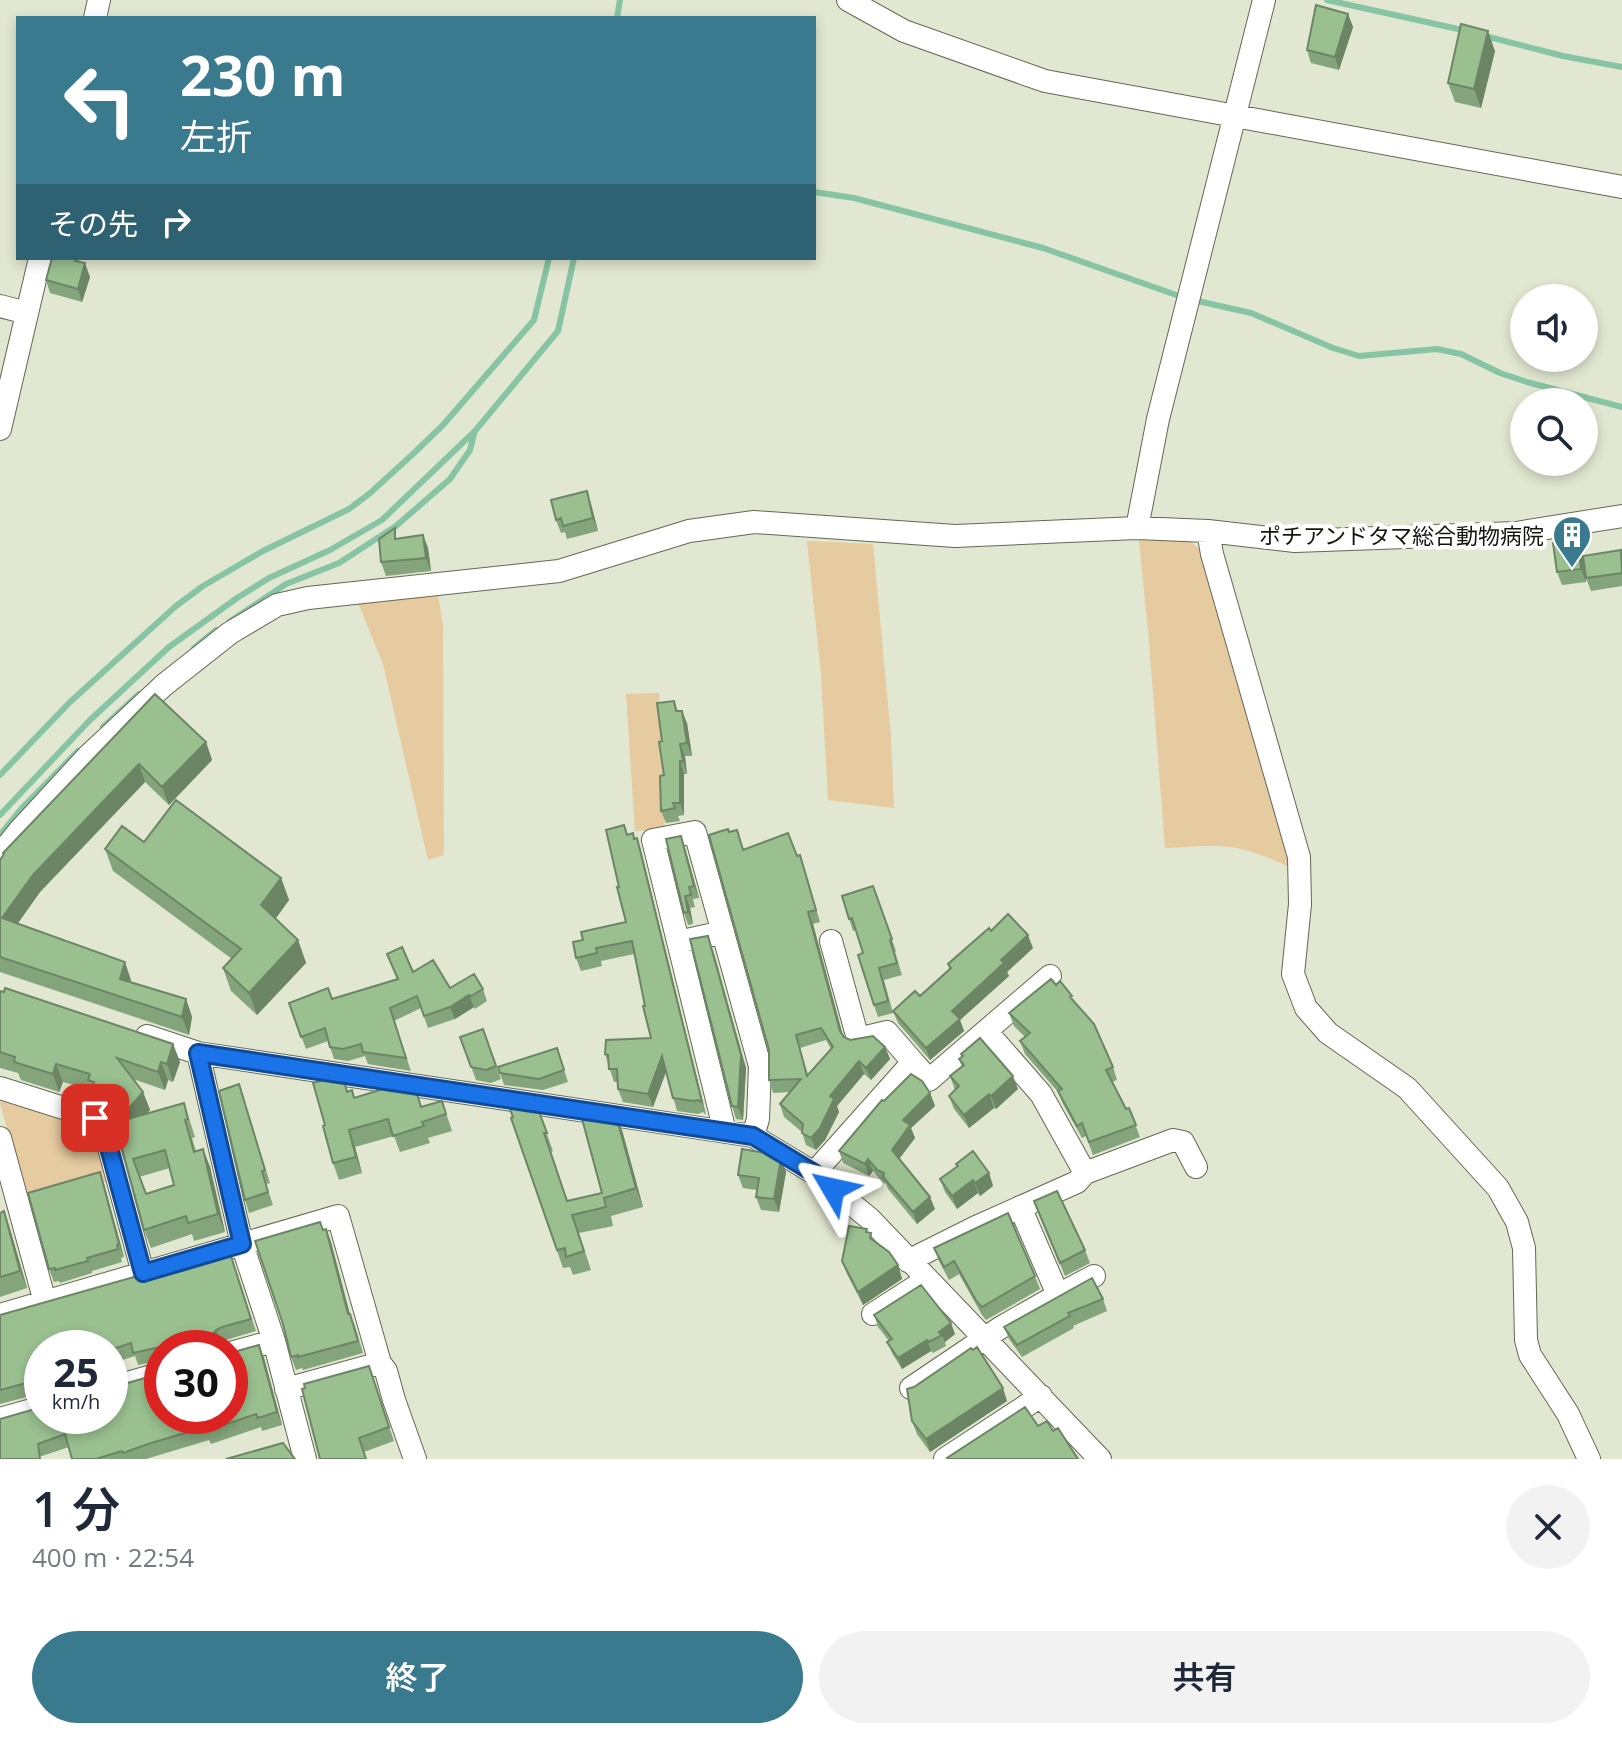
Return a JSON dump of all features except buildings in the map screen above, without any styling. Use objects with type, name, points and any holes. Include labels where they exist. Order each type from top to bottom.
[{"type":"street","points":[[848,0],[904,31],[1045,81],[1622,187]]},
{"type":"street","points":[[1137,528],[1158,419],[1264,0]]},
{"type":"street","points":[[0,429],[40,260]]},
{"type":"street","points":[[0,306],[27,313]]},
{"type":"street","points":[[0,855],[89,755],[164,685],[230,633],[277,605],[308,598],[559,571],[689,531],[754,522],[955,536],[1137,528],[1208,531],[1295,541],[1516,533],[1622,516]]},
{"type":"street","points":[[1208,531],[1299,857],[1300,904],[1293,974],[1306,1008],[1328,1033],[1407,1088],[1498,1188],[1517,1222],[1524,1248],[1526,1340],[1530,1355],[1568,1414],[1589,1459]]},
{"type":"street","points":[[725,1132],[653,840],[695,832],[760,1066],[758,1119],[753,1136]]},
{"type":"street","points":[[678,942],[723,932]]},
{"type":"street","points":[[831,941],[858,1039],[887,1032],[929,1080],[1050,976]]},
{"type":"street","points":[[127,1029],[198,1053],[753,1136],[814,1173],[870,1219],[1100,1459]]},
{"type":"street","points":[[986,1031],[1041,1094],[1085,1173]]},
{"type":"street","points":[[198,1053],[242,1244],[274,1341],[297,1447]]},
{"type":"street","points":[[814,1173],[913,1062]]},
{"type":"street","points":[[0,1088],[95,1118],[105,1133],[143,1273]]},
{"type":"street","points":[[0,1138],[45,1302]]},
{"type":"street","points":[[908,1261],[1077,1182],[1085,1173],[1173,1140],[1183,1142],[1196,1167]]},
{"type":"street","points":[[1020,1207],[1058,1295]]},
{"type":"street","points":[[0,1315],[338,1216],[380,1363],[386,1371],[415,1459]]},
{"type":"street","points":[[911,1388],[985,1338],[1094,1276]]},
{"type":"street","points":[[873,1314],[926,1280]]},
{"type":"street","points":[[248,1348],[274,1341]]},
{"type":"street","points":[[286,1389],[380,1363]]},
{"type":"street","points":[[945,1459],[1041,1396]]},
{"type":"street","points":[[0,1419],[24,1412]]},
{"type":"shaded area","points":[[1188,539],[1203,552],[1292,868],[1237,848],[1165,848],[1139,540]]},
{"type":"shaded area","points":[[807,541],[873,544],[891,737],[894,808],[828,800],[821,674]]},
{"type":"shaded area","points":[[438,595],[443,625],[444,855],[428,860],[383,664],[358,603]]},
{"type":"shaded area","points":[[659,693],[665,829],[635,831],[626,694]]},
{"type":"shaded area","points":[[4,1096],[94,1129],[109,1181],[27,1202],[0,1103]]},
{"type":"waterway","points":[[617,16],[620,0]]},
{"type":"waterway","points":[[1327,0],[1467,31]]},
{"type":"waterway","points":[[1485,36],[1622,67]]},
{"type":"waterway","points":[[816,192],[854,198],[1043,248],[1182,297]]},
{"type":"waterway","points":[[0,775],[70,702],[176,606],[203,586],[263,551],[349,509],[414,453],[443,425],[534,320],[549,260]]},
{"type":"waterway","points":[[0,815],[90,720],[169,647],[269,578],[330,550],[382,520],[475,431],[558,331],[574,260]]},
{"type":"waterway","points":[[1193,300],[1251,313],[1359,356],[1437,349],[1461,354],[1527,382],[1622,407]]},
{"type":"waterway","points":[[229,622],[286,584],[339,563],[396,526],[450,479],[470,450],[474,434]]},
{"type":"waterway","points":[[194,648],[216,630]]},
{"type":"waterway","points":[[103,727],[139,694]]},
{"type":"waterway","points":[[0,835],[78,751]]},
{"type":"place","name":"ポチアンドタマ総合動物病院","points":[[1572,569]]},
{"type":"route","points":[[95,1118],[105,1133],[143,1273],[242,1244],[198,1053],[753,1136],[814,1173],[833,1189]]}]
